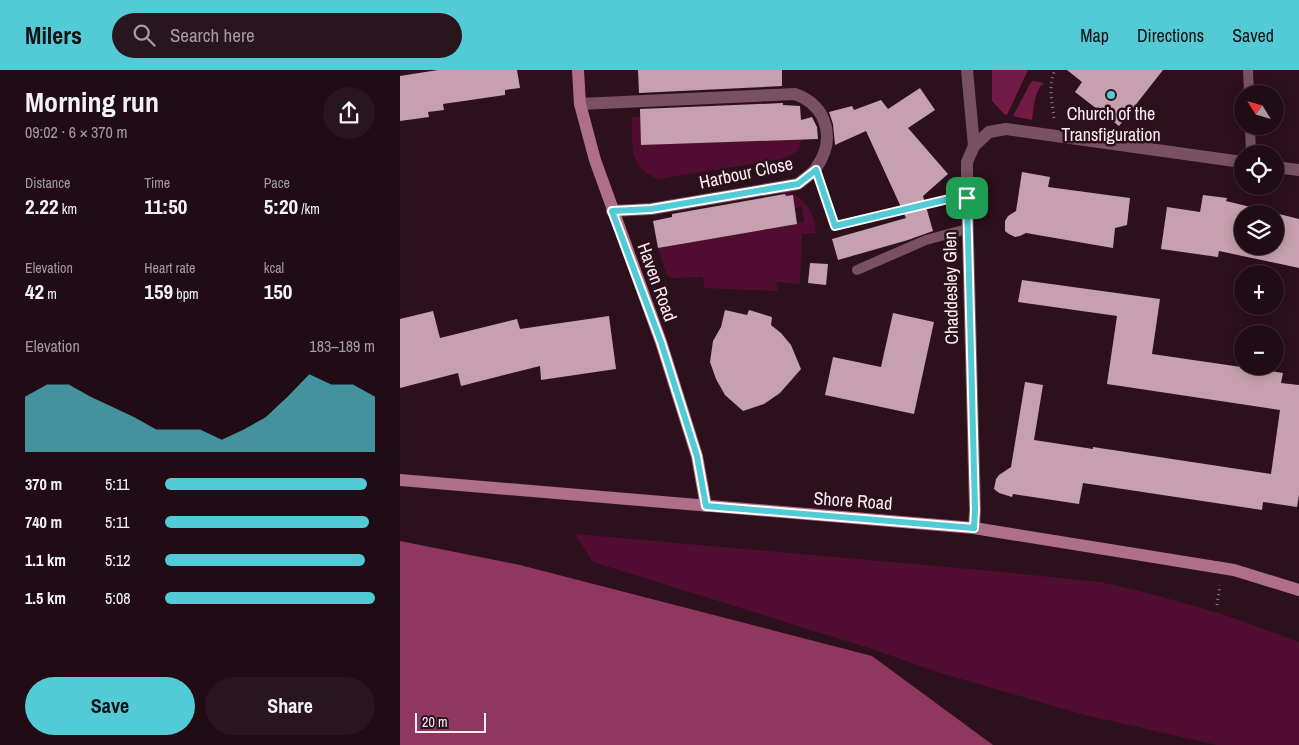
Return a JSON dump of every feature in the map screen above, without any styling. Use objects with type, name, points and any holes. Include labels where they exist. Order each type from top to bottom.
[{"type":"main road","name":"Haven Road","points":[[578,70],[580,104],[595,160],[661,342],[697,456],[706,506]]},
{"type":"main road","name":"Shore Road","points":[[400,480],[974,528],[1222,568],[1299,590]]},
{"type":"street","points":[[967,70],[974,146]]},
{"type":"street","name":"Harbour Close","points":[[580,104],[795,94],[806,98],[815,106],[826,124],[827,146],[816,170],[798,184],[651,209],[612,211]]},
{"type":"street","points":[[974,146],[989,132],[1006,129],[1234,161]]},
{"type":"street","name":"Chaddesley Glen","points":[[974,146],[967,162],[974,528]]},
{"type":"street","points":[[1284,168],[1299,170]]},
{"type":"lane","points":[[1248,70],[1249,85]]},
{"type":"lane","points":[[857,270],[926,240],[967,230]]},
{"type":"path","points":[[1055,70],[1050,87],[1056,136]]},
{"type":"path","points":[[816,170],[835,226],[953,198],[967,198]]},
{"type":"shaded area","points":[[992,70],[1028,70],[1007,115],[992,101]]},
{"type":"shaded area","points":[[1031,82],[1044,83],[1036,95],[1032,120],[1013,116]]},
{"type":"shaded area","points":[[632,117],[640,117],[642,145],[802,139],[798,151],[782,159],[658,179],[648,174],[636,161],[632,146]]},
{"type":"shaded area","points":[[785,191],[798,197],[805,204],[811,212],[815,223],[816,233],[802,234],[800,284],[776,282],[778,291],[704,288],[703,277],[673,278],[667,275],[658,248],[804,222],[802,207],[795,208],[793,195],[786,196]]},
{"type":"shaded area","points":[[575,534],[1100,582],[1148,593],[1222,614],[1299,642],[1299,745],[1217,745],[1085,715],[940,673],[875,650],[593,562]]},
{"type":"shaded area","points":[[400,541],[520,565],[872,656],[993,745],[400,745]]},
{"type":"building","points":[[438,70],[517,70],[520,88],[505,90],[505,95],[443,104],[444,110],[428,112],[429,117],[400,121],[400,76]]},
{"type":"building","points":[[638,70],[782,70],[782,86],[639,93]]},
{"type":"building","name":"Church of the Transfiguration","points":[[1067,70],[1163,70],[1119,126],[1075,92],[1082,82]]},
{"type":"building","points":[[920,88],[935,110],[908,128],[948,174],[923,196],[933,231],[838,260],[832,239],[906,218],[866,131],[835,145],[833,124],[829,112],[852,106],[854,110],[881,100],[888,109]]},
{"type":"building","points":[[783,103],[783,105],[800,106],[801,120],[812,117],[817,127],[818,139],[641,145],[640,109]]},
{"type":"building","points":[[1022,172],[1050,177],[1048,187],[1130,198],[1127,225],[1115,228],[1113,248],[1026,233],[1015,237],[1005,231],[1005,221],[1008,216],[1016,211]]},
{"type":"building","points":[[785,194],[786,196],[793,195],[797,224],[658,248],[653,221],[672,217],[672,214]]},
{"type":"building","points":[[1203,195],[1227,198],[1226,201],[1242,205],[1234,205],[1234,254],[1219,251],[1218,257],[1161,249],[1167,207],[1200,212]]},
{"type":"building","points":[[1284,215],[1299,219],[1299,268],[1238,255],[1284,255]]},
{"type":"building","points":[[810,263],[828,264],[826,285],[808,283]]},
{"type":"building","points":[[1022,280],[1160,299],[1152,354],[1234,366],[1234,375],[1283,375],[1281,383],[1299,385],[1299,495],[1297,507],[1263,502],[1262,510],[1083,483],[1079,504],[1013,494],[1012,497],[999,493],[994,489],[996,479],[1011,467],[1025,382],[1043,385],[1034,440],[1271,474],[1280,410],[1107,384],[1117,316],[1018,302]]},
{"type":"building","points":[[725,310],[747,315],[749,310],[772,317],[771,325],[791,345],[801,369],[780,393],[764,404],[743,411],[725,395],[716,379],[710,362],[713,341],[721,327]]},
{"type":"building","points":[[433,311],[440,338],[517,319],[520,329],[609,316],[616,369],[541,380],[540,366],[461,386],[458,373],[400,388],[400,319]]},
{"type":"building","points":[[893,313],[934,322],[914,414],[825,395],[833,357],[881,367]]},
{"type":"place","name":"Church of the Transfiguration","points":[[1111,95]]},
{"type":"route","points":[[816,170],[835,226],[953,198],[967,198],[974,528],[706,506],[697,456],[661,342],[612,211],[651,209],[798,184],[816,170]]}]
